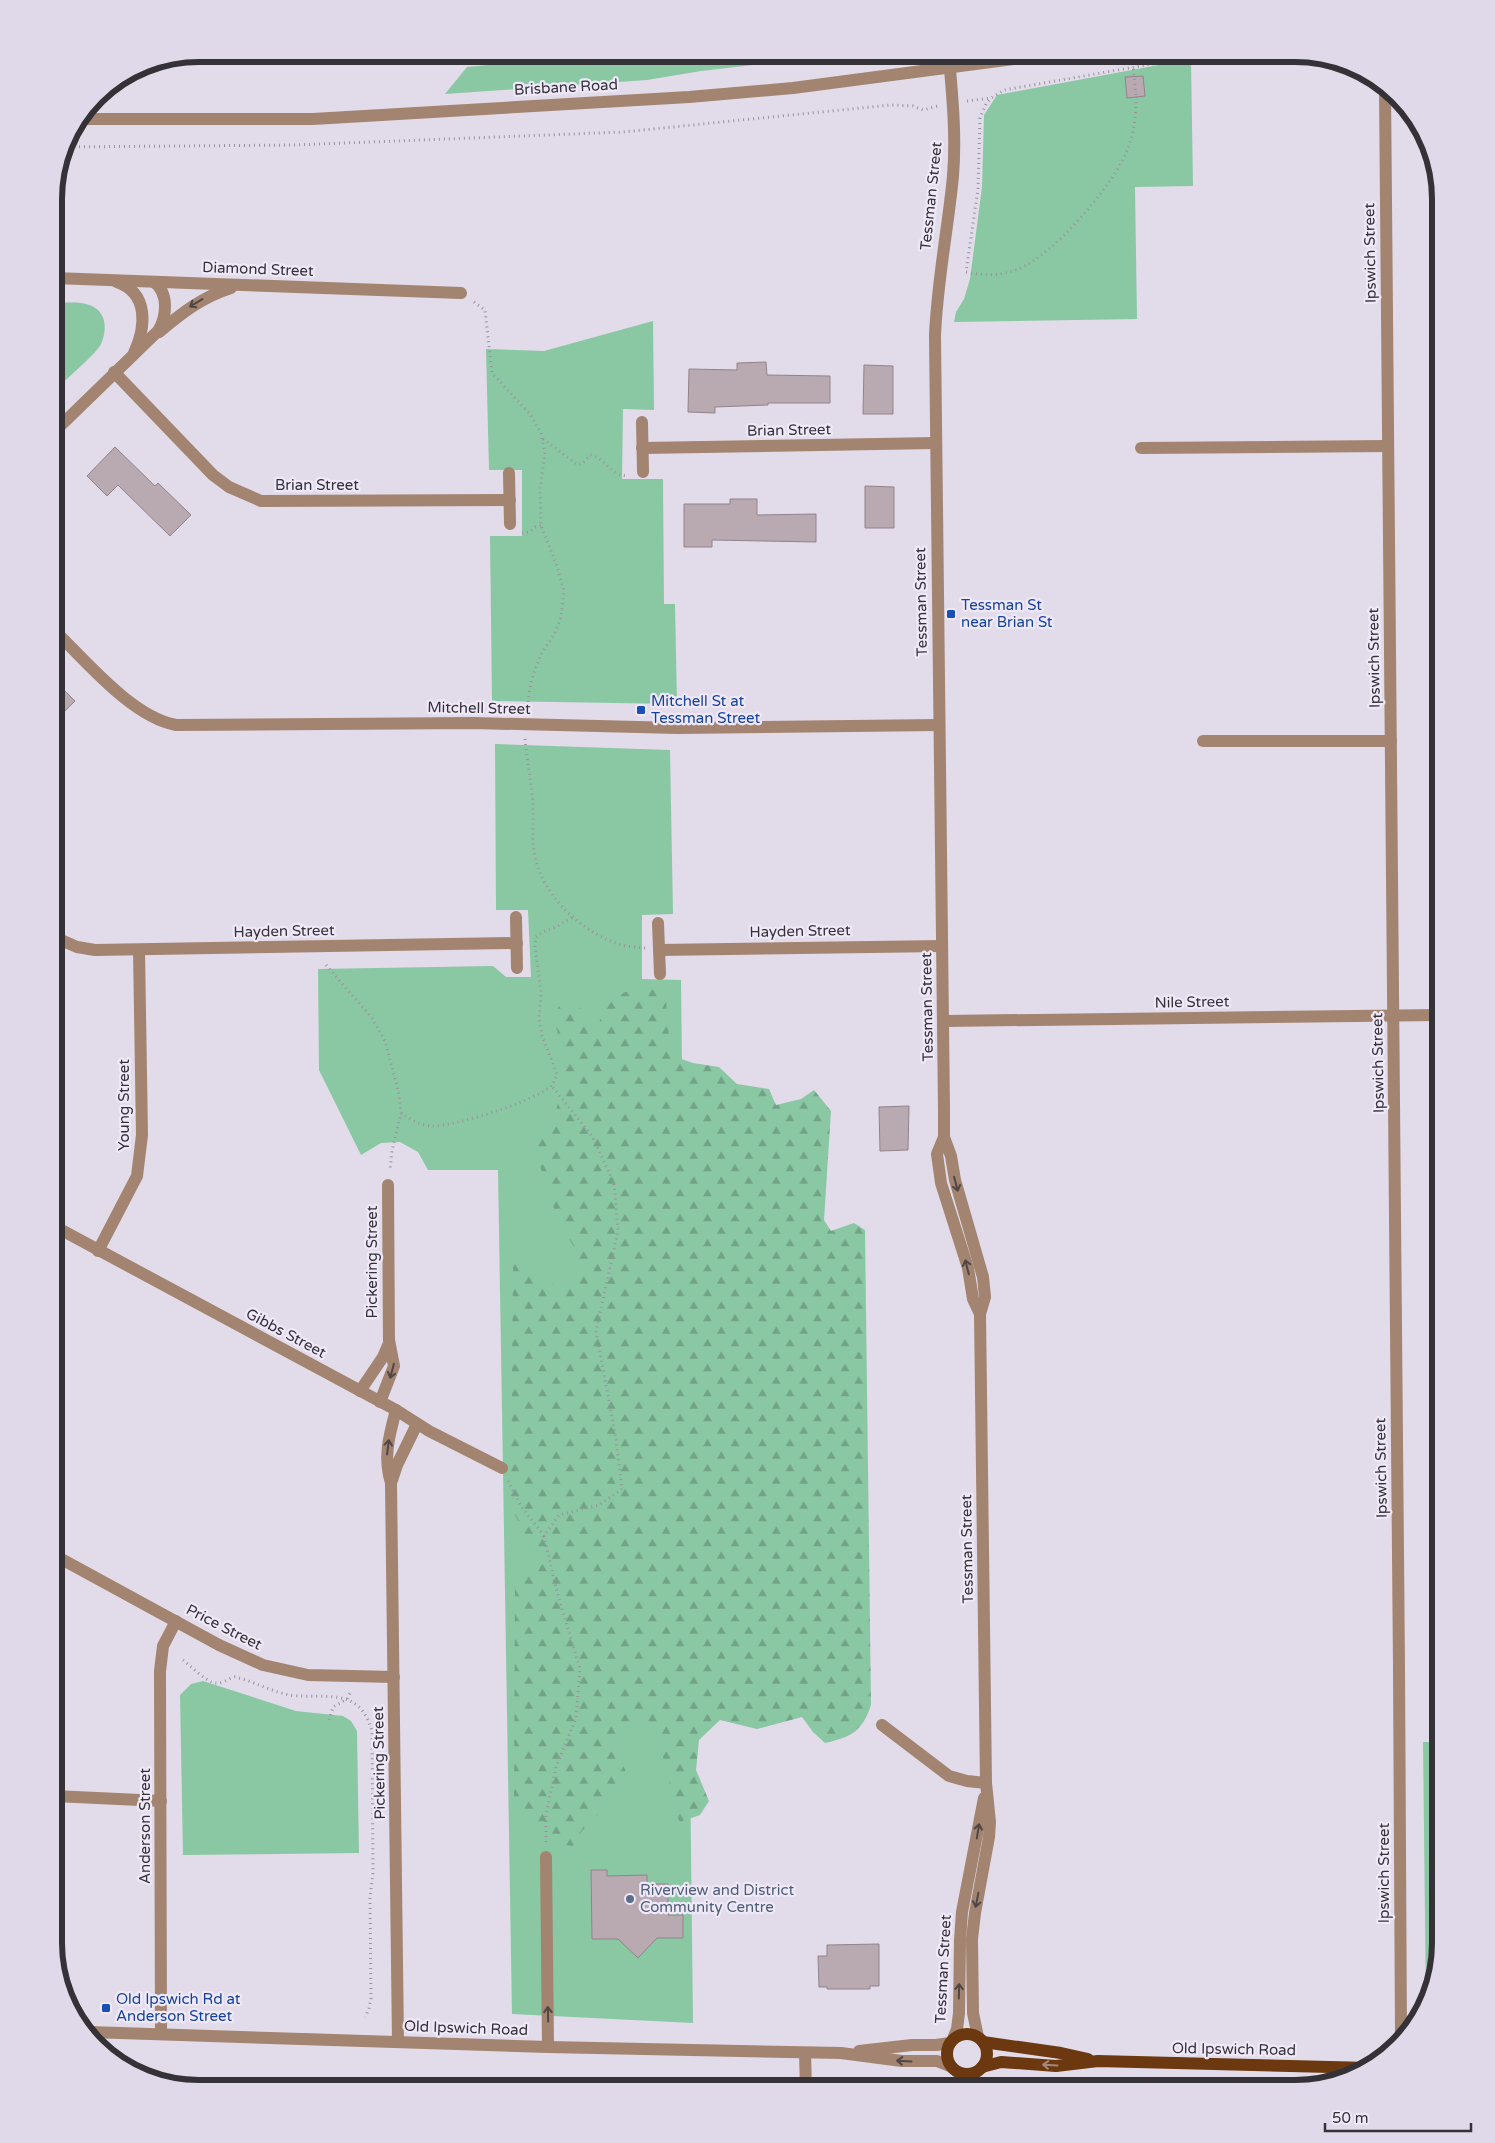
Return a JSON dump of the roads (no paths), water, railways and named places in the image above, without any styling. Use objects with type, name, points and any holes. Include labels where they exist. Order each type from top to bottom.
[{"type":"main road","points":[[966,2033],[981,2039],[987,2054],[982,2067],[970,2074],[957,2071],[952,2067],[947,2055],[952,2041],[966,2033]]},
{"type":"main road","name":"Old Ipswich Road","points":[[981,2039],[1061,2052],[1098,2061]]},
{"type":"main road","name":"Old Ipswich Road","points":[[982,2067],[1001,2062],[1056,2066],[1098,2061],[1353,2068]]},
{"type":"street","name":"Brisbane Road","points":[[89,119],[313,119],[689,97],[794,88],[990,63]]},
{"type":"street","name":"Tessman Street","points":[[950,69],[954,153],[937,292],[935,336],[944,1137],[983,1277],[985,1297],[980,1314],[986,1783],[990,1822],[973,1927],[973,2013],[981,2039]]},
{"type":"street","name":"Ipswich Street","points":[[1385,95],[1401,2030]]},
{"type":"street","name":"Diamond Street","points":[[63,278],[461,293]]},
{"type":"street","points":[[107,280],[128,286],[138,297],[142,321],[138,342],[133,354]]},
{"type":"street","points":[[138,297],[154,282],[162,290],[164,312],[160,327],[149,340]]},
{"type":"street","points":[[63,423],[133,354],[193,305],[214,294],[241,285]]},
{"type":"street","name":"Brian Street","points":[[114,372],[213,475],[229,487],[262,501],[510,500]]},
{"type":"street","points":[[642,422],[643,472]]},
{"type":"street","name":"Brian Street","points":[[642,448],[936,443]]},
{"type":"street","points":[[1141,448],[1388,446]]},
{"type":"street","points":[[509,473],[510,524]]},
{"type":"street","name":"Mitchell Street","points":[[63,639],[131,704],[154,718],[176,725],[474,723],[678,728],[939,725]]},
{"type":"street","points":[[1203,741],[1391,741]]},
{"type":"street","points":[[516,917],[517,968]]},
{"type":"street","points":[[658,923],[660,974]]},
{"type":"street","name":"Hayden Street","points":[[63,941],[77,947],[95,950],[517,943]]},
{"type":"street","name":"Hayden Street","points":[[659,950],[942,946]]},
{"type":"street","name":"Young Street","points":[[98,1251],[132,1188],[141,1157],[139,950]]},
{"type":"street","name":"Nile Street","points":[[944,1021],[1432,1015]]},
{"type":"street","name":"Pickering Street","points":[[360,1391],[388,1348],[388,1186]]},
{"type":"street","name":"Gibbs Street","points":[[63,1231],[396,1410],[417,1424],[502,1468]]},
{"type":"street","name":"Pickering Street","points":[[380,1402],[394,1366],[389,1338]]},
{"type":"street","name":"Pickering Street","points":[[396,1410],[386,1451],[387,1468],[391,1483],[398,2042]]},
{"type":"street","name":"Pickering Street","points":[[391,1483],[397,1465],[417,1424]]},
{"type":"street","name":"Price Street","points":[[63,1560],[219,1645],[263,1665],[308,1674],[394,1677]]},
{"type":"street","name":"Anderson Street","points":[[161,2034],[161,1665],[163,1646],[176,1621]]},
{"type":"street","points":[[882,1725],[949,1776],[967,1781],[986,1783]]},
{"type":"street","name":"Tessman Street","points":[[952,2041],[957,2029],[959,2013],[962,1912],[986,1783]]},
{"type":"street","points":[[63,1796],[161,1801]]},
{"type":"street","points":[[546,1857],[548,2047]]},
{"type":"street","name":"Old Ipswich Road","points":[[96,2032],[548,2047],[805,2053],[841,2053],[912,2045],[936,2045],[952,2041]]},
{"type":"street","points":[[805,2053],[806,2080]]},
{"type":"street","name":"Old Ipswich Road","points":[[841,2053],[902,2061],[937,2061],[952,2067]]},
{"type":"place","name":"Tessman St near Brian St","points":[[951,614]]},
{"type":"place","name":"Mitchell St at Tessman Street","points":[[641,710]]},
{"type":"place","name":"Riverview and District Community Centre","points":[[630,1899]]},
{"type":"place","name":"Old Ipswich Rd at Anderson Street","points":[[106,2008]]}]
